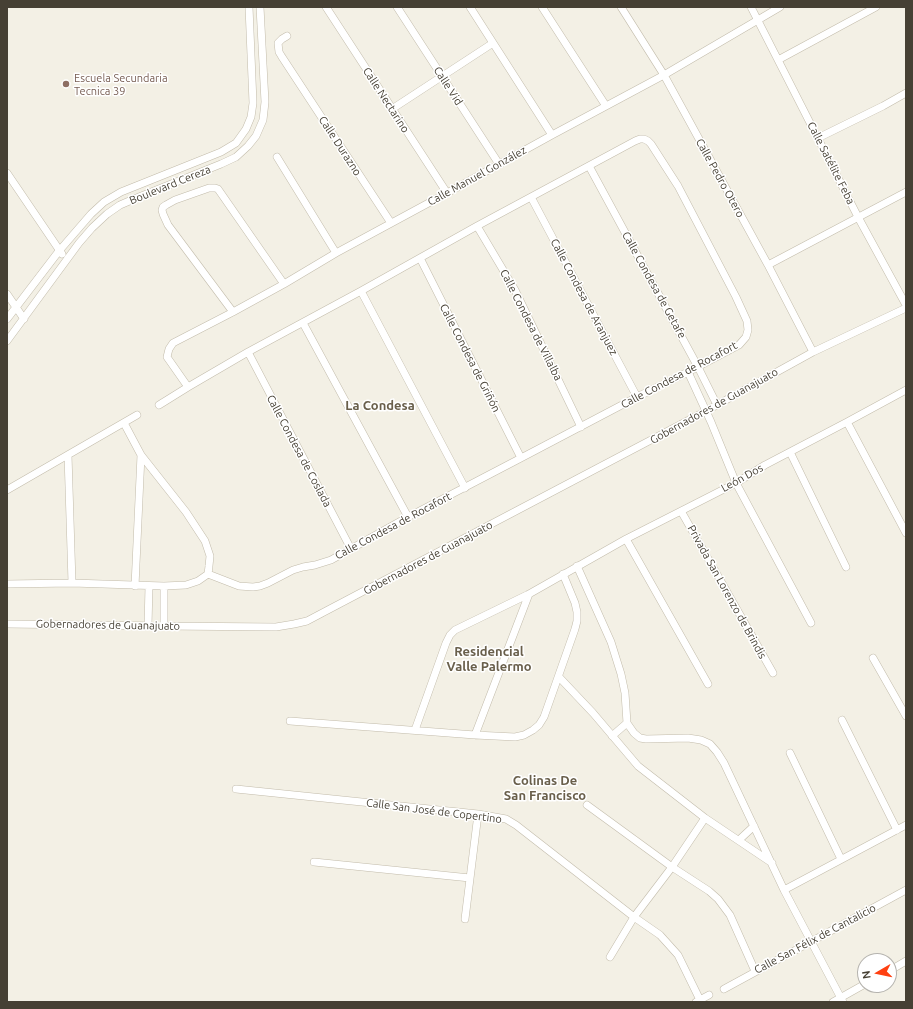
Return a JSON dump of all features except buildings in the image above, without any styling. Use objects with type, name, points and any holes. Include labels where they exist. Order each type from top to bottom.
[{"type":"street","name":"Boulevard Cereza","points":[[7,319],[59,251],[91,214],[104,202],[121,192],[221,152],[236,143],[246,129],[251,117],[253,103],[248,7]]},
{"type":"street","name":"Boulevard Cereza","points":[[7,341],[79,243],[107,214],[120,205],[236,157],[256,136],[263,120],[265,102],[260,7]]},
{"type":"street","name":"Calle Nectarino","points":[[326,7],[446,193]]},
{"type":"street","name":"Calle Vid","points":[[397,7],[500,164]]},
{"type":"street","points":[[470,7],[552,135]]},
{"type":"street","points":[[542,7],[606,106]]},
{"type":"street","name":"Calle Pedro Otero","points":[[621,7],[664,75],[768,265],[813,352]]},
{"type":"street","name":"Calle Satélite Feba","points":[[751,7],[858,217],[906,305]]},
{"type":"street","name":"Calle Manuel González","points":[[188,387],[167,357],[167,353],[173,343],[233,312],[391,223],[664,75],[780,7]]},
{"type":"street","points":[[778,60],[876,7]]},
{"type":"street","name":"Calle Durazno","points":[[287,36],[278,43],[280,52],[391,223]]},
{"type":"street","points":[[392,109],[493,43]]},
{"type":"street","points":[[818,138],[906,93]]},
{"type":"street","name":"Calle Condesa de Rocafort","points":[[159,405],[248,352],[477,226],[635,141],[644,139],[652,144],[678,186],[747,321],[748,330],[746,337],[739,345],[408,517],[331,560],[294,570],[268,583],[253,587],[239,586],[208,574]]},
{"type":"street","points":[[277,157],[336,254]]},
{"type":"street","name":"Calle Condesa de Getafe","points":[[589,166],[717,405]]},
{"type":"street","points":[[7,173],[59,251],[67,259]]},
{"type":"street","points":[[233,312],[170,227],[162,210],[166,205],[175,200],[209,188],[218,189],[284,284]]},
{"type":"street","points":[[768,265],[906,192]]},
{"type":"street","name":"Calle Condesa de Aranjuez","points":[[531,197],[637,397]]},
{"type":"street","name":"Calle Condesa de Villalba","points":[[477,226],[515,290],[581,427]]},
{"type":"street","name":"Calle Condesa de Griñón","points":[[420,258],[521,458]]},
{"type":"street","points":[[361,291],[465,488]]},
{"type":"street","points":[[7,294],[24,319]]},
{"type":"street","name":"Gobernadores de Guanajuato","points":[[7,624],[276,627],[307,621],[706,411],[813,352],[906,308]]},
{"type":"street","points":[[303,323],[408,517]]},
{"type":"street","name":"Calle Condesa de Coslada","points":[[248,352],[351,549]]},
{"type":"street","points":[[688,372],[711,422],[736,483],[812,623]]},
{"type":"street","name":"León Dos","points":[[415,730],[446,643],[450,635],[455,630],[529,594],[626,539],[736,483],[765,465],[906,390]]},
{"type":"street","points":[[7,490],[138,415]]},
{"type":"street","points":[[847,422],[906,532]]},
{"type":"street","points":[[7,584],[72,583],[135,586],[186,585],[198,581],[208,574],[210,556],[205,541],[186,512],[141,455],[124,423]]},
{"type":"street","points":[[790,452],[846,567]]},
{"type":"street","points":[[68,455],[72,583]]},
{"type":"street","points":[[135,586],[141,455]]},
{"type":"street","name":"Privada San Lorenzo de Brindis","points":[[681,511],[772,673]]},
{"type":"street","points":[[626,539],[708,684]]},
{"type":"street","points":[[577,566],[611,642],[625,693],[627,723],[634,733],[640,738],[688,738],[701,740],[710,744],[717,752],[724,763],[784,890],[842,1000]]},
{"type":"street","points":[[290,721],[475,735],[515,737],[524,735],[539,725],[544,717],[577,621],[575,603],[563,574]]},
{"type":"street","points":[[148,626],[149,586]]},
{"type":"street","points":[[164,586],[164,626]]},
{"type":"street","points":[[475,735],[529,594]]},
{"type":"street","points":[[873,658],[906,716]]},
{"type":"street","points":[[559,677],[638,766],[705,818],[772,863]]},
{"type":"street","points":[[842,720],[897,830]]},
{"type":"street","points":[[612,736],[627,723]]},
{"type":"street","points":[[790,753],[842,859]]},
{"type":"street","name":"Calle San José de Copertino","points":[[236,789],[478,814],[506,819],[516,825],[634,917],[660,935],[678,955],[698,1001]]},
{"type":"street","points":[[587,805],[672,867],[709,891],[718,899],[730,915],[755,971]]},
{"type":"street","points":[[465,919],[478,814]]},
{"type":"street","points":[[610,957],[634,917],[672,867],[705,818]]},
{"type":"street","points":[[784,890],[906,825]]},
{"type":"street","points":[[739,840],[754,826]]},
{"type":"street","points":[[314,862],[470,878]]},
{"type":"street","name":"Calle San Félix de Cantalicio","points":[[724,989],[906,890]]},
{"type":"street","points":[[897,966],[906,961]]},
{"type":"street","points":[[833,1002],[842,1000],[857,990]]},
{"type":"street","points":[[698,1001],[709,995]]},
{"type":"place","name":"Escuela Secundaria Tecnica 39","points":[[66,84]]},
{"type":"district","name":"La Condesa","points":[[380,406]]},
{"type":"district","name":"Residencial Valle Palermo","points":[[489,660]]},
{"type":"district","name":"Colinas De San Francisco","points":[[545,788]]}]
